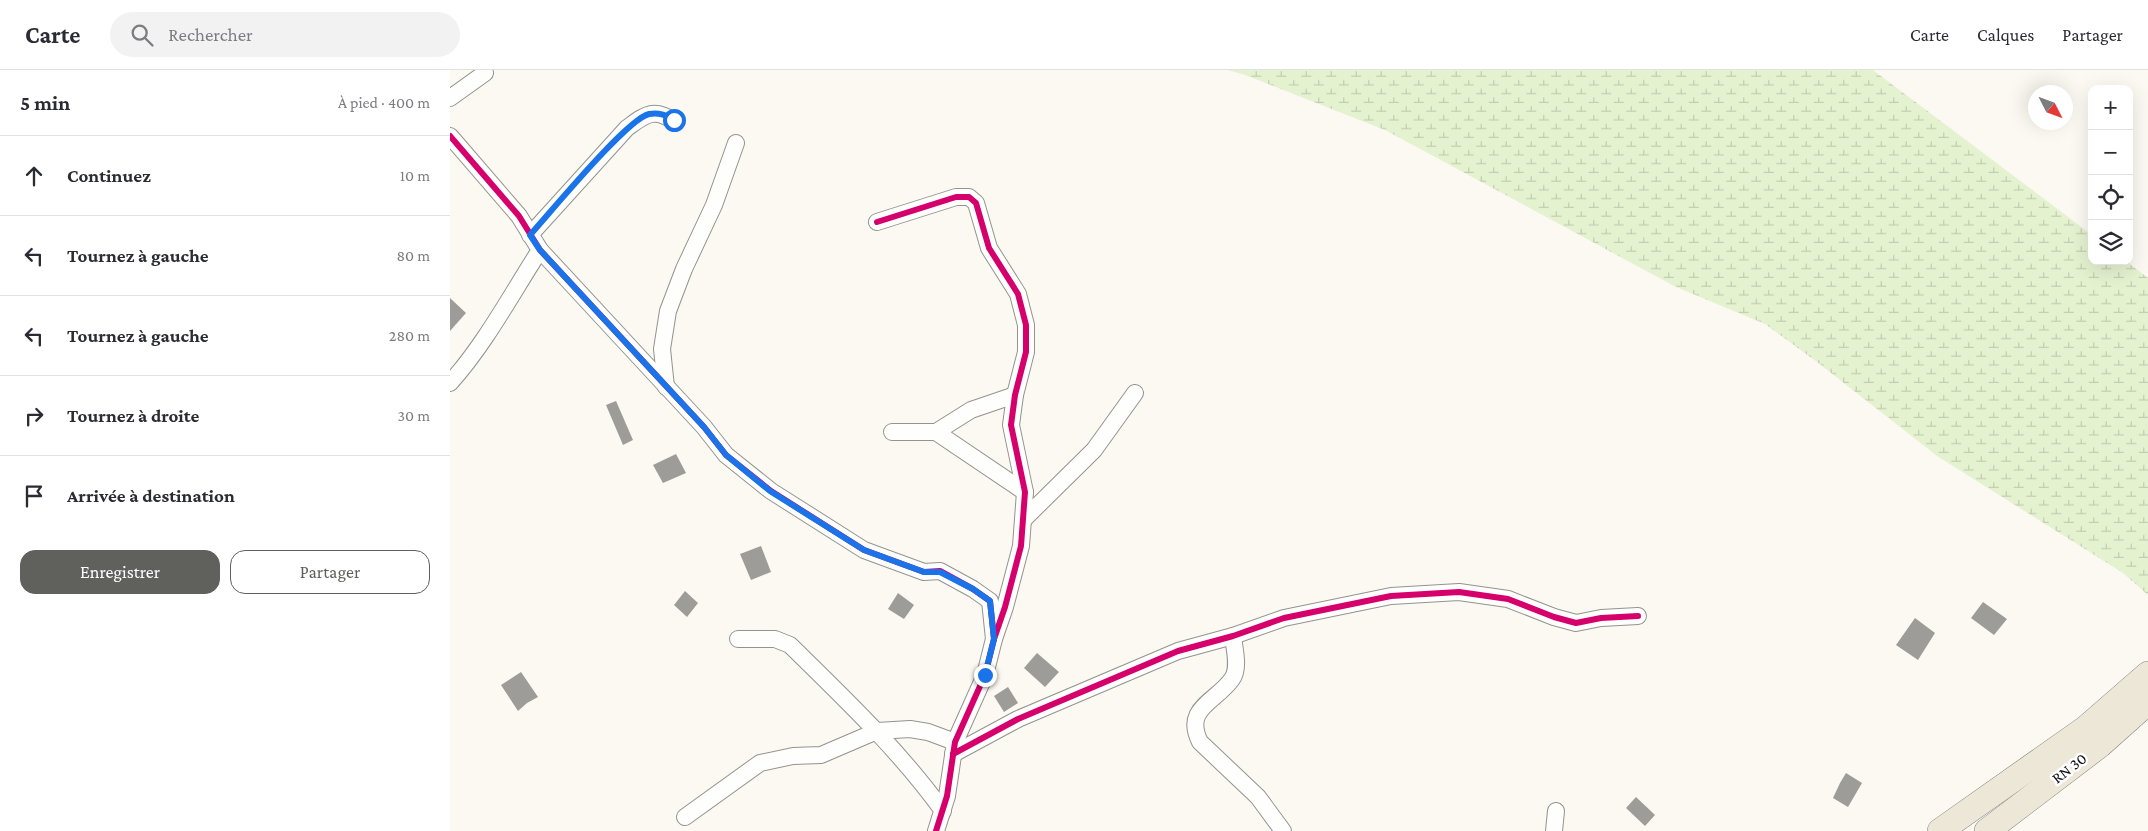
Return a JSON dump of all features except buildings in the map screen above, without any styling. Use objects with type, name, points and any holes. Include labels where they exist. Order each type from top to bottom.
[{"type":"main road","name":"RN 30","points":[[1940,831],[2086,728],[2148,674]]},
{"type":"main road","name":"RN 30","points":[[2001,827],[2100,745],[2148,702]]},
{"type":"street","points":[[450,98],[486,73]]},
{"type":"street","points":[[530,235],[627,128],[647,114],[662,113],[674,120]]},
{"type":"street","points":[[450,136],[519,216],[540,250],[704,427],[726,455],[770,491],[864,550],[924,572],[940,572],[973,589],[990,601],[994,639]]},
{"type":"street","points":[[666,387],[662,349],[668,311],[684,269],[714,205],[736,144]]},
{"type":"street","points":[[877,222],[956,196],[969,197],[976,203],[989,248],[1018,294],[1026,325],[1026,352],[1015,395],[1011,425],[1025,492],[1021,546],[1010,591],[994,639],[985,675],[954,748],[947,796],[940,824]]},
{"type":"street","points":[[450,384],[491,329],[540,250]]},
{"type":"street","points":[[1023,520],[1094,450],[1135,393]]},
{"type":"street","points":[[892,432],[936,432],[971,410],[1015,395]]},
{"type":"street","points":[[936,432],[1025,492]]},
{"type":"street","points":[[990,601],[1010,591]]},
{"type":"street","points":[[954,748],[1178,651],[1233,636],[1284,618],[1391,596],[1458,592],[1508,599],[1554,617],[1576,623],[1601,618],[1638,616]]},
{"type":"street","points":[[1233,636],[1236,666],[1233,678],[1202,708],[1195,719],[1195,730],[1200,742],[1258,797],[1283,831]]},
{"type":"street","points":[[738,639],[775,639],[790,645],[877,731],[921,780],[940,824]]},
{"type":"street","points":[[685,817],[760,763],[792,756],[821,755],[877,731],[910,729],[928,732],[954,748]]},
{"type":"street","points":[[1554,831],[1556,811]]},
{"type":"green space","points":[[1228,70],[1873,70],[2088,232],[2088,265],[2131,265],[2148,278],[2148,595],[2123,573],[1937,456],[1817,362],[1765,324],[1676,287],[1385,130]]},
{"type":"cycle path","points":[[450,136],[519,216],[540,250],[704,427],[726,455],[771,491],[864,550],[924,572],[940,571],[973,589],[990,601],[994,639]]},
{"type":"cycle path","points":[[877,222],[956,197],[969,197],[976,203],[989,248],[1018,294],[1026,325],[1026,352],[1015,395],[1011,425],[1025,492],[1021,546],[985,675],[955,742],[947,796],[936,831]]},
{"type":"cycle path","points":[[953,754],[1018,719],[1178,651],[1233,636],[1284,618],[1391,596],[1459,592],[1508,599],[1554,617],[1576,623],[1601,618],[1638,616]]},
{"type":"route","points":[[674,120],[662,113],[647,114],[627,128],[530,235],[540,250],[704,427],[726,455],[770,491],[864,550],[904,566],[924,572],[940,572],[955,578],[990,601],[994,639],[985,675]]}]
